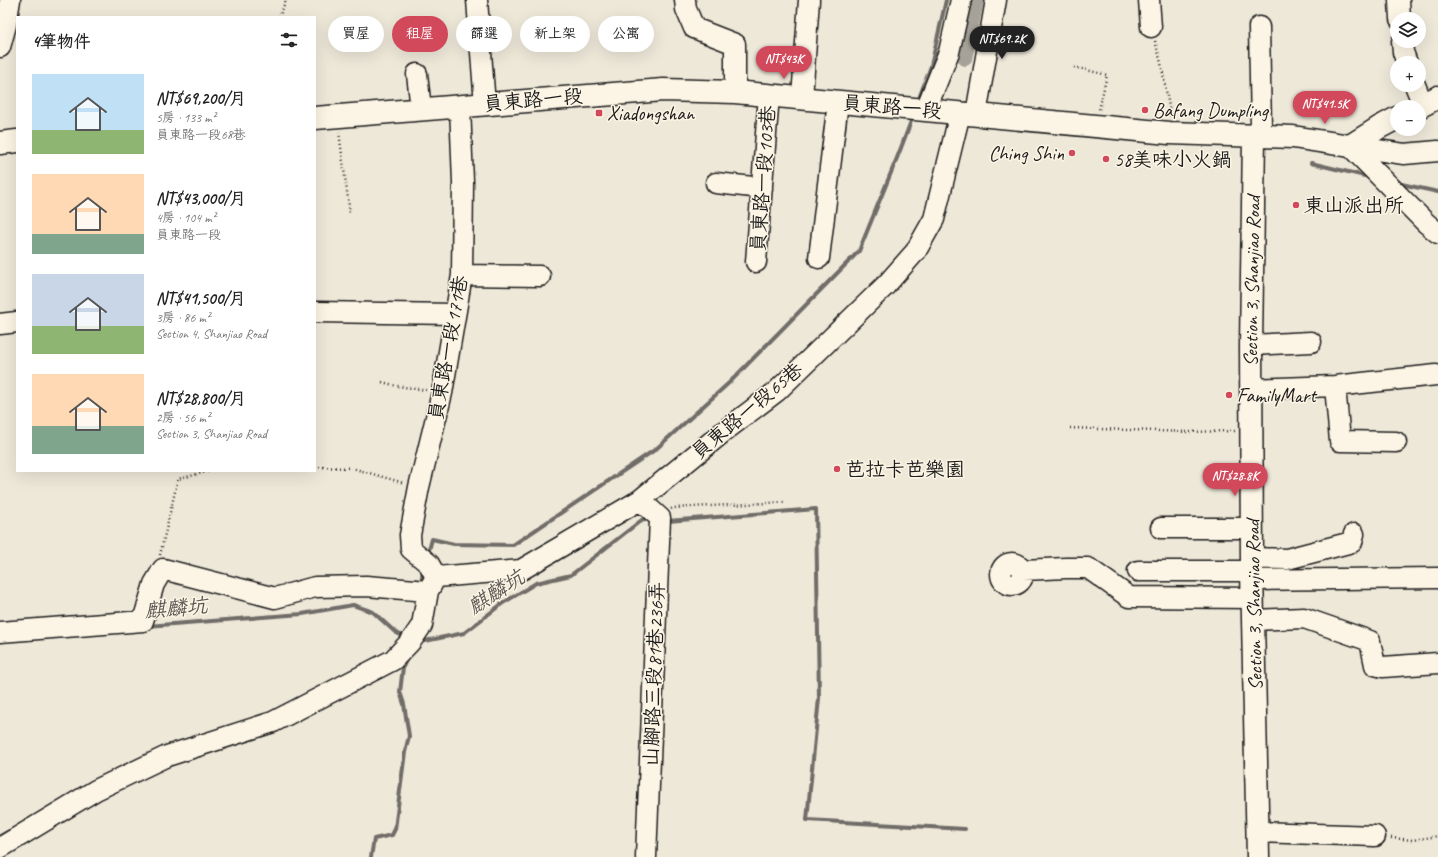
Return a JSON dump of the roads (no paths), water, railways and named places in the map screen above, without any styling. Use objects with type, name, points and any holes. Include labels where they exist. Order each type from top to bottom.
[{"type":"main road","name":"員東路一段","points":[[316,118],[663,90],[735,92],[1169,133],[1293,137],[1350,146]]},
{"type":"main road","points":[[1350,146],[1390,122]]},
{"type":"main road","name":"Section 3, Shanjiao Road","points":[[1254,136],[1250,345],[1252,431],[1252,577],[1258,857]]},
{"type":"main road","points":[[0,143],[16,142]]},
{"type":"street","points":[[0,47],[6,25],[10,0]]},
{"type":"street","points":[[477,0],[484,104]]},
{"type":"street","points":[[684,0],[694,28],[735,44],[735,92]]},
{"type":"street","points":[[802,98],[809,0]]},
{"type":"street","points":[[926,109],[949,52],[961,0]]},
{"type":"street","name":"員東路一段65巷","points":[[0,632],[143,621],[154,584],[163,569],[275,598],[315,587],[432,584],[521,570],[640,500],[727,429],[777,391],[886,285],[916,251],[934,219],[968,114],[996,0]]},
{"type":"street","points":[[1149,0],[1151,27]]},
{"type":"street","points":[[1399,0],[1400,12]]},
{"type":"street","points":[[1254,136],[1261,127],[1259,27]]},
{"type":"street","points":[[417,74],[421,109]]},
{"type":"street","points":[[1420,92],[1427,103]]},
{"type":"street","name":"員東路一段103巷","points":[[756,262],[769,95]]},
{"type":"street","points":[[819,258],[838,102]]},
{"type":"street","name":"員東路一段171巷","points":[[432,584],[429,564],[411,549],[410,535],[419,487],[442,393],[462,275],[463,182],[460,106]]},
{"type":"street","points":[[1350,146],[1404,154],[1438,151]]},
{"type":"street","points":[[1350,146],[1434,227]]},
{"type":"street","points":[[716,183],[762,188]]},
{"type":"street","points":[[462,275],[540,276]]},
{"type":"street","points":[[316,312],[455,314]]},
{"type":"street","points":[[0,324],[16,322]]},
{"type":"street","points":[[1250,345],[1311,342]]},
{"type":"street","points":[[1251,389],[1335,386],[1436,376]]},
{"type":"street","points":[[1335,386],[1340,441],[1396,442]]},
{"type":"street","name":"山腳路三段81巷236弄","points":[[640,500],[660,518],[646,857]]},
{"type":"street","points":[[1161,528],[1252,528]]},
{"type":"street","points":[[1023,570],[1088,568],[1129,597],[1252,577],[1287,559],[1352,542],[1354,534]]},
{"type":"street","points":[[1138,571],[1252,577],[1438,578]]},
{"type":"street","points":[[0,848],[96,790],[167,756],[273,722],[393,660],[411,641],[422,625],[432,584]]},
{"type":"street","points":[[1254,620],[1304,618],[1370,641],[1375,665],[1383,667],[1438,663]]},
{"type":"street","points":[[1258,832],[1375,836]]},
{"type":"waterway","points":[[917,104],[931,66],[946,0]]},
{"type":"waterway","points":[[965,59],[977,0]]},
{"type":"waterway","points":[[428,554],[432,539],[454,544],[513,545],[656,449],[731,381],[859,251],[913,116]]},
{"type":"waterway","points":[[1311,163],[1369,177]]},
{"type":"waterway","points":[[1397,183],[1438,192]]},
{"type":"waterway","points":[[668,521],[816,509],[819,698],[807,820],[965,829]]},
{"type":"waterway","name":"麒麟坑","points":[[419,640],[425,641],[464,633],[503,603],[536,583],[571,575],[643,519],[651,520]]},
{"type":"waterway","points":[[421,585],[423,569]]},
{"type":"waterway","name":"麒麟坑","points":[[147,626],[302,614],[353,605],[373,612],[395,632],[406,638]]},
{"type":"waterway","points":[[371,857],[374,839],[392,835],[395,829],[405,752],[409,736],[404,704],[400,692],[403,667],[407,658]]},
{"type":"waterway","points":[[0,836],[9,831]]},
{"type":"place","name":"Bafang Dumpling","points":[[1145,110]]},
{"type":"place","name":"Xiadongshan","points":[[599,113]]},
{"type":"place","name":"Ching Shin","points":[[1072,153]]},
{"type":"place","name":"58美味小火鍋","points":[[1106,159]]},
{"type":"place","name":"東山派出所","points":[[1296,205]]},
{"type":"place","name":"FamilyMart","points":[[1229,395]]},
{"type":"place","name":"芭拉卡芭樂園","points":[[837,469]]}]
